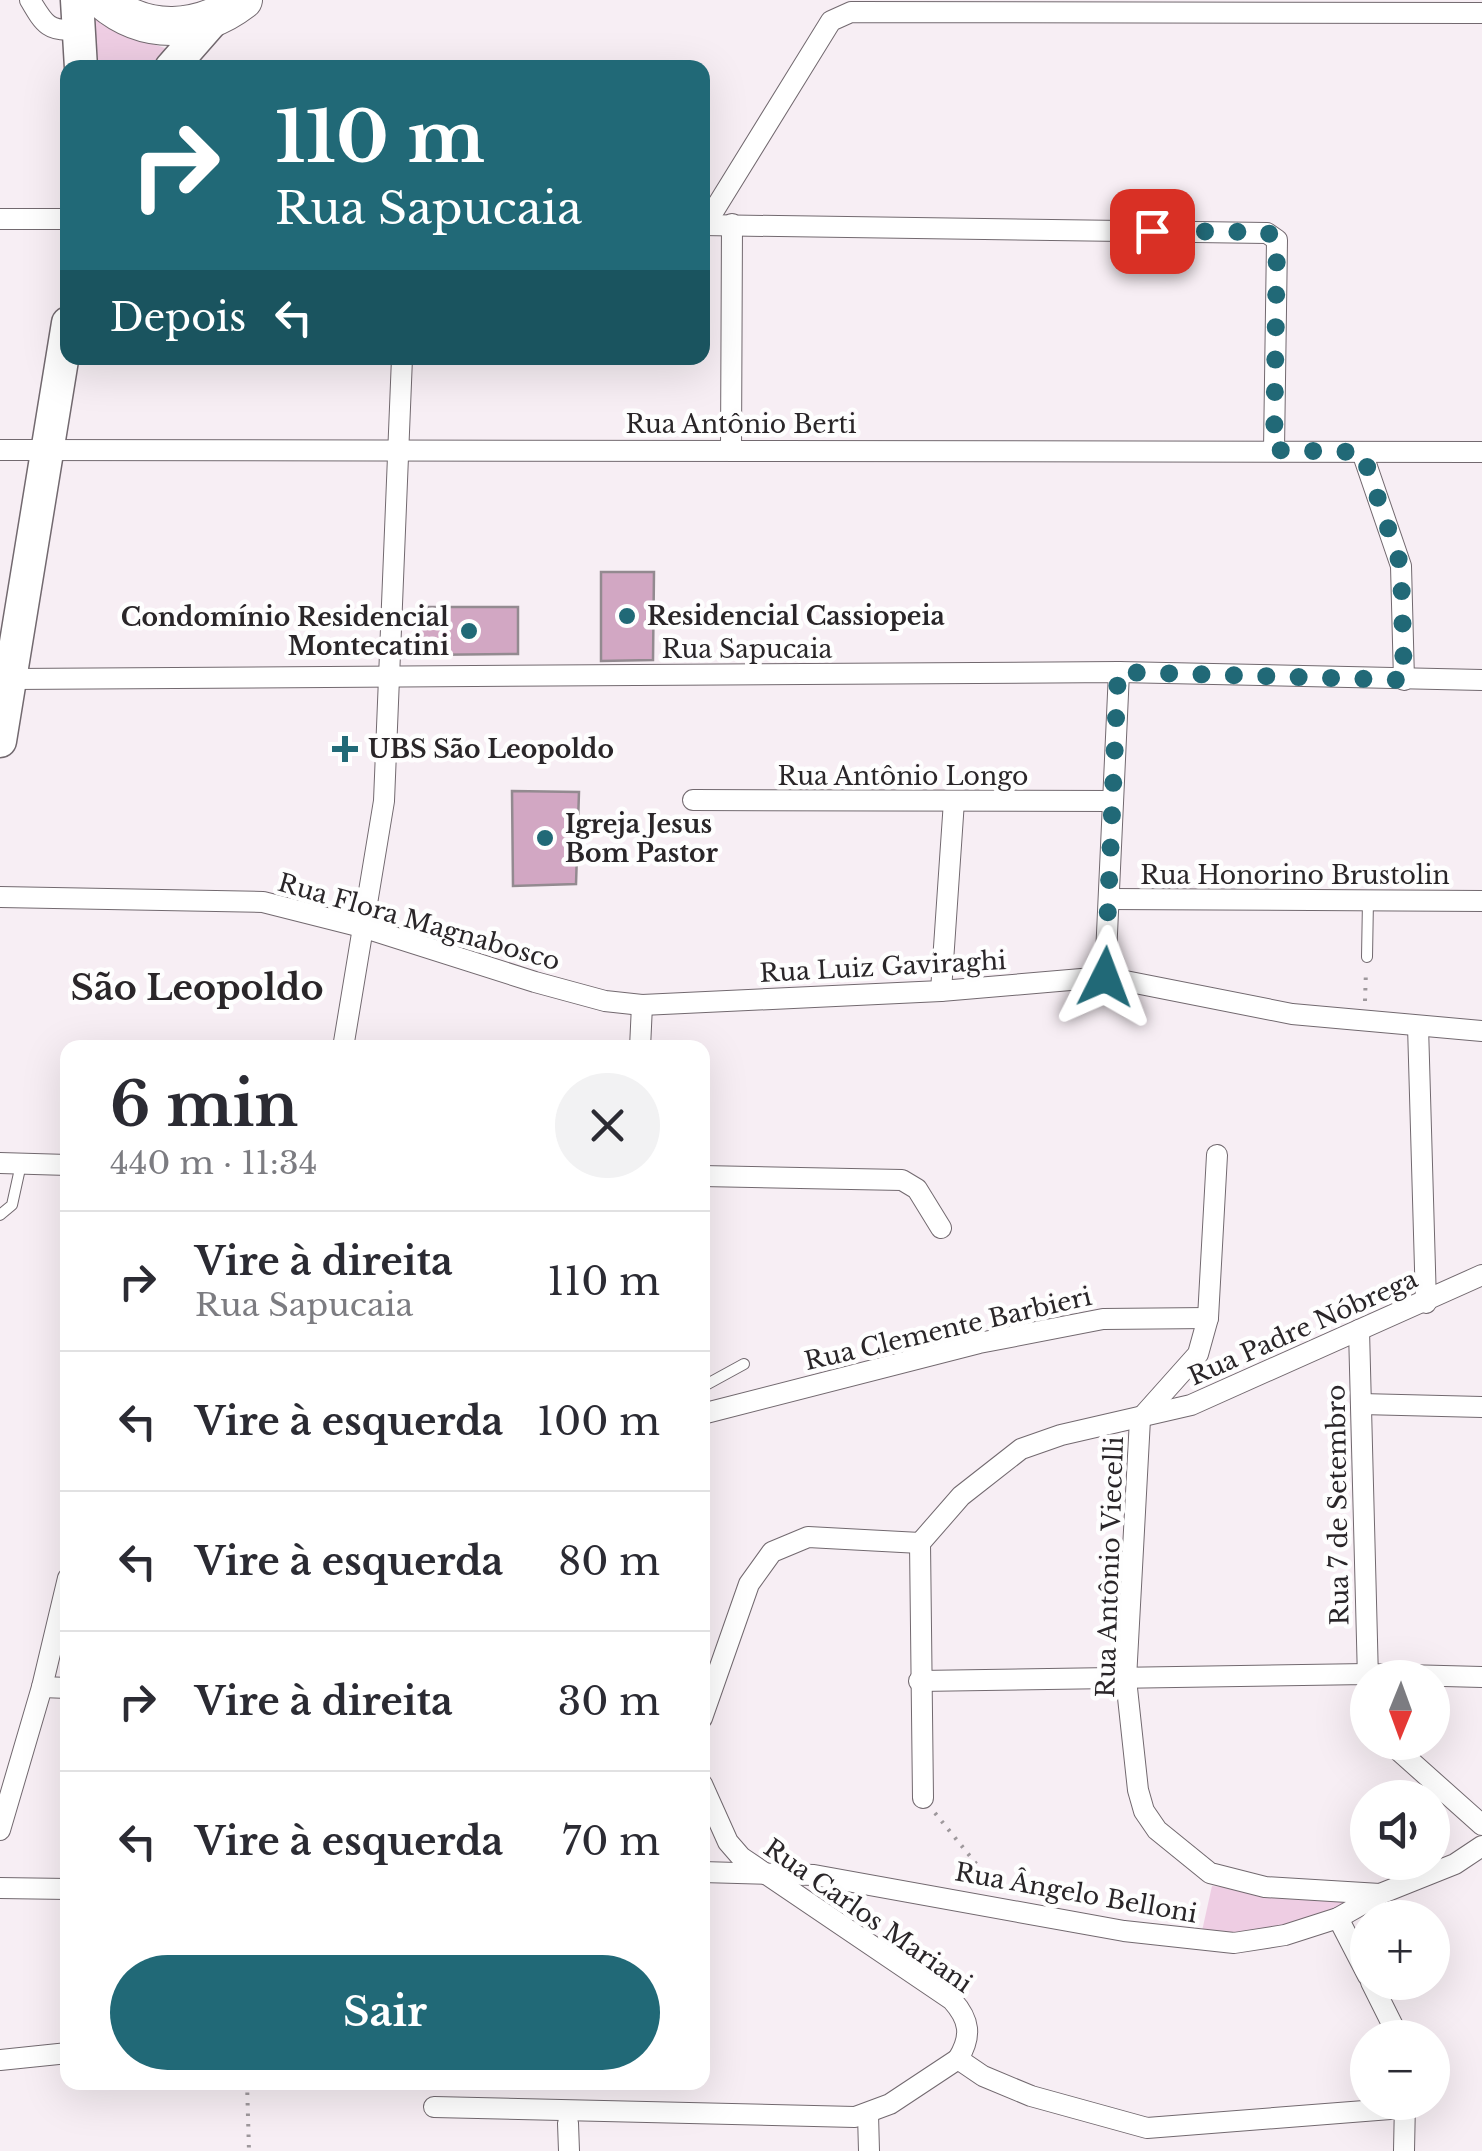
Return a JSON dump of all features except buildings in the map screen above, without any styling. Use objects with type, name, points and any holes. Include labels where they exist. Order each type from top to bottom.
[{"type":"highway","points":[[103,0],[118,13],[148,25],[182,28],[236,5]]},
{"type":"main road","points":[[179,60],[236,5]]},
{"type":"main road","points":[[77,14],[80,60]]},
{"type":"main road","points":[[0,741],[61,365]]},
{"type":"street","points":[[30,0],[45,26],[56,32],[77,14]]},
{"type":"street","points":[[710,215],[831,21],[839,16],[1278,6],[1482,14]]},
{"type":"street","points":[[0,219],[60,219]]},
{"type":"street","points":[[732,224],[732,450]]},
{"type":"street","points":[[710,225],[1267,232],[1277,240],[1274,450]]},
{"type":"street","points":[[344,1040],[384,802],[386,677],[402,448],[402,365]]},
{"type":"street","name":"Rua Antônio Berti","points":[[0,450],[1482,452]]},
{"type":"street","points":[[1362,452],[1401,566],[1404,680]]},
{"type":"street","points":[[1105,977],[1118,672]]},
{"type":"street","name":"Rua Sapucaia","points":[[12,679],[1118,672],[1482,680]]},
{"type":"street","name":"Rua Antônio Longo","points":[[693,800],[1113,800]]},
{"type":"street","points":[[942,991],[954,802]]},
{"type":"street","name":"Rua Flora Magnabosco","points":[[0,897],[263,902],[362,926],[535,982],[605,1001],[642,1005]]},
{"type":"street","name":"Rua Honorino Brustolin","points":[[1108,899],[1482,902]]},
{"type":"street","name":"Rua Luiz Gaviraghi","points":[[642,1005],[942,991],[1105,977],[1258,1009],[1482,1032]]},
{"type":"street","points":[[640,1040],[642,1005]]},
{"type":"street","points":[[1418,1026],[1426,1303]]},
{"type":"street","points":[[1140,1420],[1198,1354],[1208,1318],[1217,1155]]},
{"type":"street","points":[[11,1164],[60,1165]]},
{"type":"street","points":[[710,1176],[902,1180],[917,1189],[941,1228]]},
{"type":"street","name":"Rua Padre Nóbrega","points":[[920,1543],[962,1496],[1021,1449],[1061,1435],[1140,1420],[1191,1405],[1426,1303],[1482,1274]]},
{"type":"street","name":"Rua Clemente Barbieri","points":[[710,1412],[979,1343],[1103,1319],[1208,1318]]},
{"type":"street","name":"Rua 7 de Setembro","points":[[1358,1330],[1367,1660]]},
{"type":"street","points":[[1361,1404],[1482,1408]]},
{"type":"street","name":"Rua Antônio Viecelli","points":[[1140,1420],[1126,1679],[1135,1773],[1144,1811],[1182,1854],[1234,1882],[1380,1894]]},
{"type":"street","points":[[710,1696],[750,1584],[772,1552],[808,1537],[920,1543],[923,1798]]},
{"type":"street","points":[[0,1830],[6,1790],[42,1688],[60,1612]]},
{"type":"street","points":[[919,1682],[1350,1676]]},
{"type":"street","points":[[1450,1677],[1482,1677]]},
{"type":"street","points":[[42,1688],[60,1688]]},
{"type":"street","points":[[1409,1760],[1482,1826]]},
{"type":"street","name":"Rua Carlos Mariani","points":[[710,1802],[728,1842],[766,1875],[952,2000],[968,2024],[968,2038],[958,2059]]},
{"type":"street","name":"Rua Ângelo Belloni","points":[[710,1872],[814,1876],[1124,1931],[1234,1943],[1285,1935],[1338,1918],[1380,1894],[1455,1864],[1482,1846]]},
{"type":"street","points":[[0,1888],[60,1888]]},
{"type":"street","points":[[1338,1918],[1350,1942]]},
{"type":"street","points":[[0,2060],[60,2053]]},
{"type":"street","points":[[434,2107],[644,2114],[868,2114],[958,2059],[983,2076],[1030,2096],[1147,2128],[1350,2111]]},
{"type":"street","points":[[868,2114],[868,2151]]},
{"type":"street","points":[[1404,2120],[1404,2151]]},
{"type":"street","points":[[568,2123],[568,2151]]},
{"type":"lane","points":[[1367,958],[1368,900]]},
{"type":"lane","points":[[0,1215],[12,1205],[11,1164]]},
{"type":"lane","points":[[710,1383],[744,1364]]},
{"type":"path","points":[[1364,1020],[1367,958]]},
{"type":"path","points":[[923,1798],[1013,1909]]},
{"type":"path","points":[[246,2090],[249,2151]]},
{"type":"shaded area","points":[[92,13],[125,35],[168,49],[161,60],[95,60]]},
{"type":"shaded area","points":[[1212,1886],[1362,1900],[1350,1900],[1350,1904],[1253,1936],[1202,1931]]},
{"type":"place","name":"Residencial Cassiopeia","points":[[627,616]]},
{"type":"place","name":"Condomínio Residencial Montecatini","points":[[469,631]]},
{"type":"place","name":"UBS São Leopoldo","points":[[345,749]]},
{"type":"place","name":"Igreja Jesus Bom Pastor","points":[[545,838]]},
{"type":"district","name":"São Leopoldo","points":[[197,987]]},
{"type":"route","points":[[1105,977],[1118,672],[1404,680],[1401,566],[1362,452],[1274,450],[1277,240],[1267,232],[1152,231]]}]
